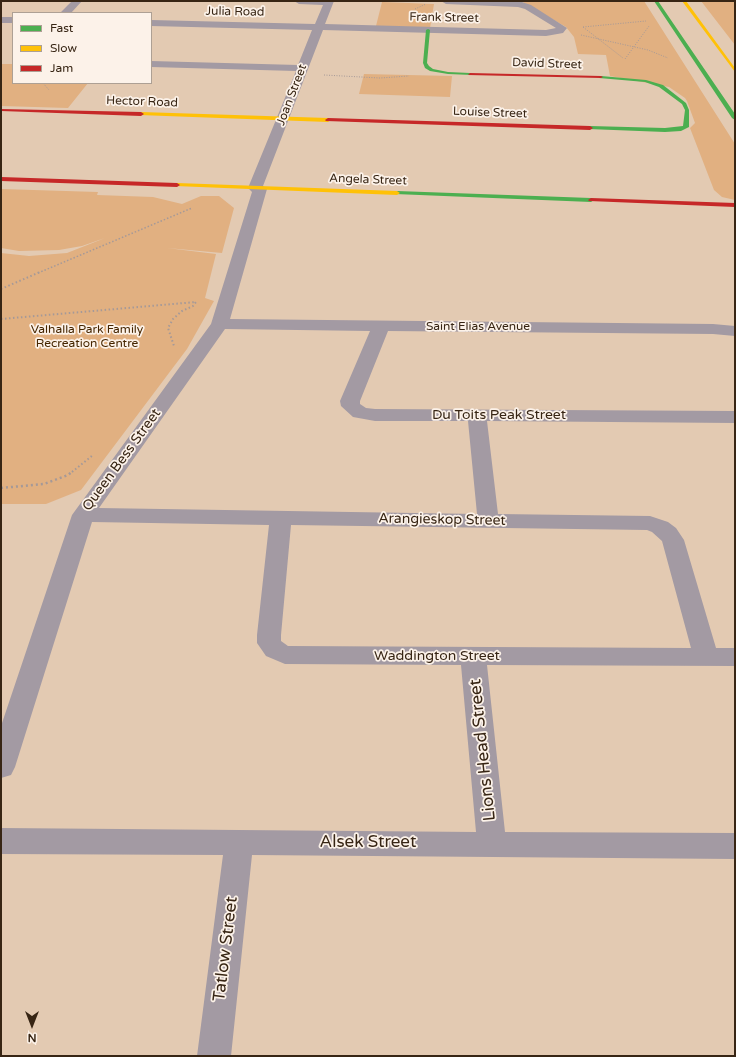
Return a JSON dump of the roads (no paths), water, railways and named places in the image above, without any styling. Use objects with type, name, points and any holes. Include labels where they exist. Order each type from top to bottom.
[{"type":"street","points":[[66,12],[77,1]]},
{"type":"street","points":[[299,1],[329,1]]},
{"type":"street","name":"Joan Street","points":[[257,188],[282,119],[329,1]]},
{"type":"street","name":"Frank Street","points":[[318,28],[546,33],[559,28],[528,7],[519,4],[502,2],[446,1]]},
{"type":"street","points":[[656,1],[735,118]]},
{"type":"street","points":[[684,1],[735,71]]},
{"type":"street","points":[[1,20],[12,20]]},
{"type":"street","name":"Julia Road","points":[[152,23],[318,28]]},
{"type":"street","name":"David Street","points":[[428,30],[425,63],[427,67],[432,70],[448,73],[622,78],[646,81],[661,86],[675,95],[684,103],[687,110],[687,117]]},
{"type":"street","points":[[152,64],[301,71]]},
{"type":"street","name":"Hector Road","points":[[1,110],[282,119]]},
{"type":"street","name":"Louise Street","points":[[282,119],[665,130],[686,127],[687,117]]},
{"type":"street","name":"Angela Street","points":[[1,180],[735,205]]},
{"type":"street","name":"Queen Bess Street","points":[[1,767],[83,515],[220,324],[257,188]]},
{"type":"street","name":"Saint Elias Avenue","points":[[220,324],[713,329],[735,331]]},
{"type":"street","name":"Du Toits Peak Street","points":[[381,326],[350,401],[351,406],[355,410],[368,414],[735,417]]},
{"type":"street","points":[[477,415],[488,520]]},
{"type":"street","name":"Arangieskop Street","points":[[83,515],[650,523],[660,527],[668,533],[673,540],[706,657]]},
{"type":"street","name":"Waddington Street","points":[[281,518],[269,643],[275,650],[285,655],[735,657]]},
{"type":"street","name":"Lions Head Street","points":[[473,656],[492,844]]},
{"type":"street","name":"Alsek Street","points":[[1,841],[735,846]]},
{"type":"street","name":"Tatlow Street","points":[[214,1056],[239,843]]},
{"type":"park label","name":"Valhalla Park Family Recreation Centre","points":[[87,337]]}]
